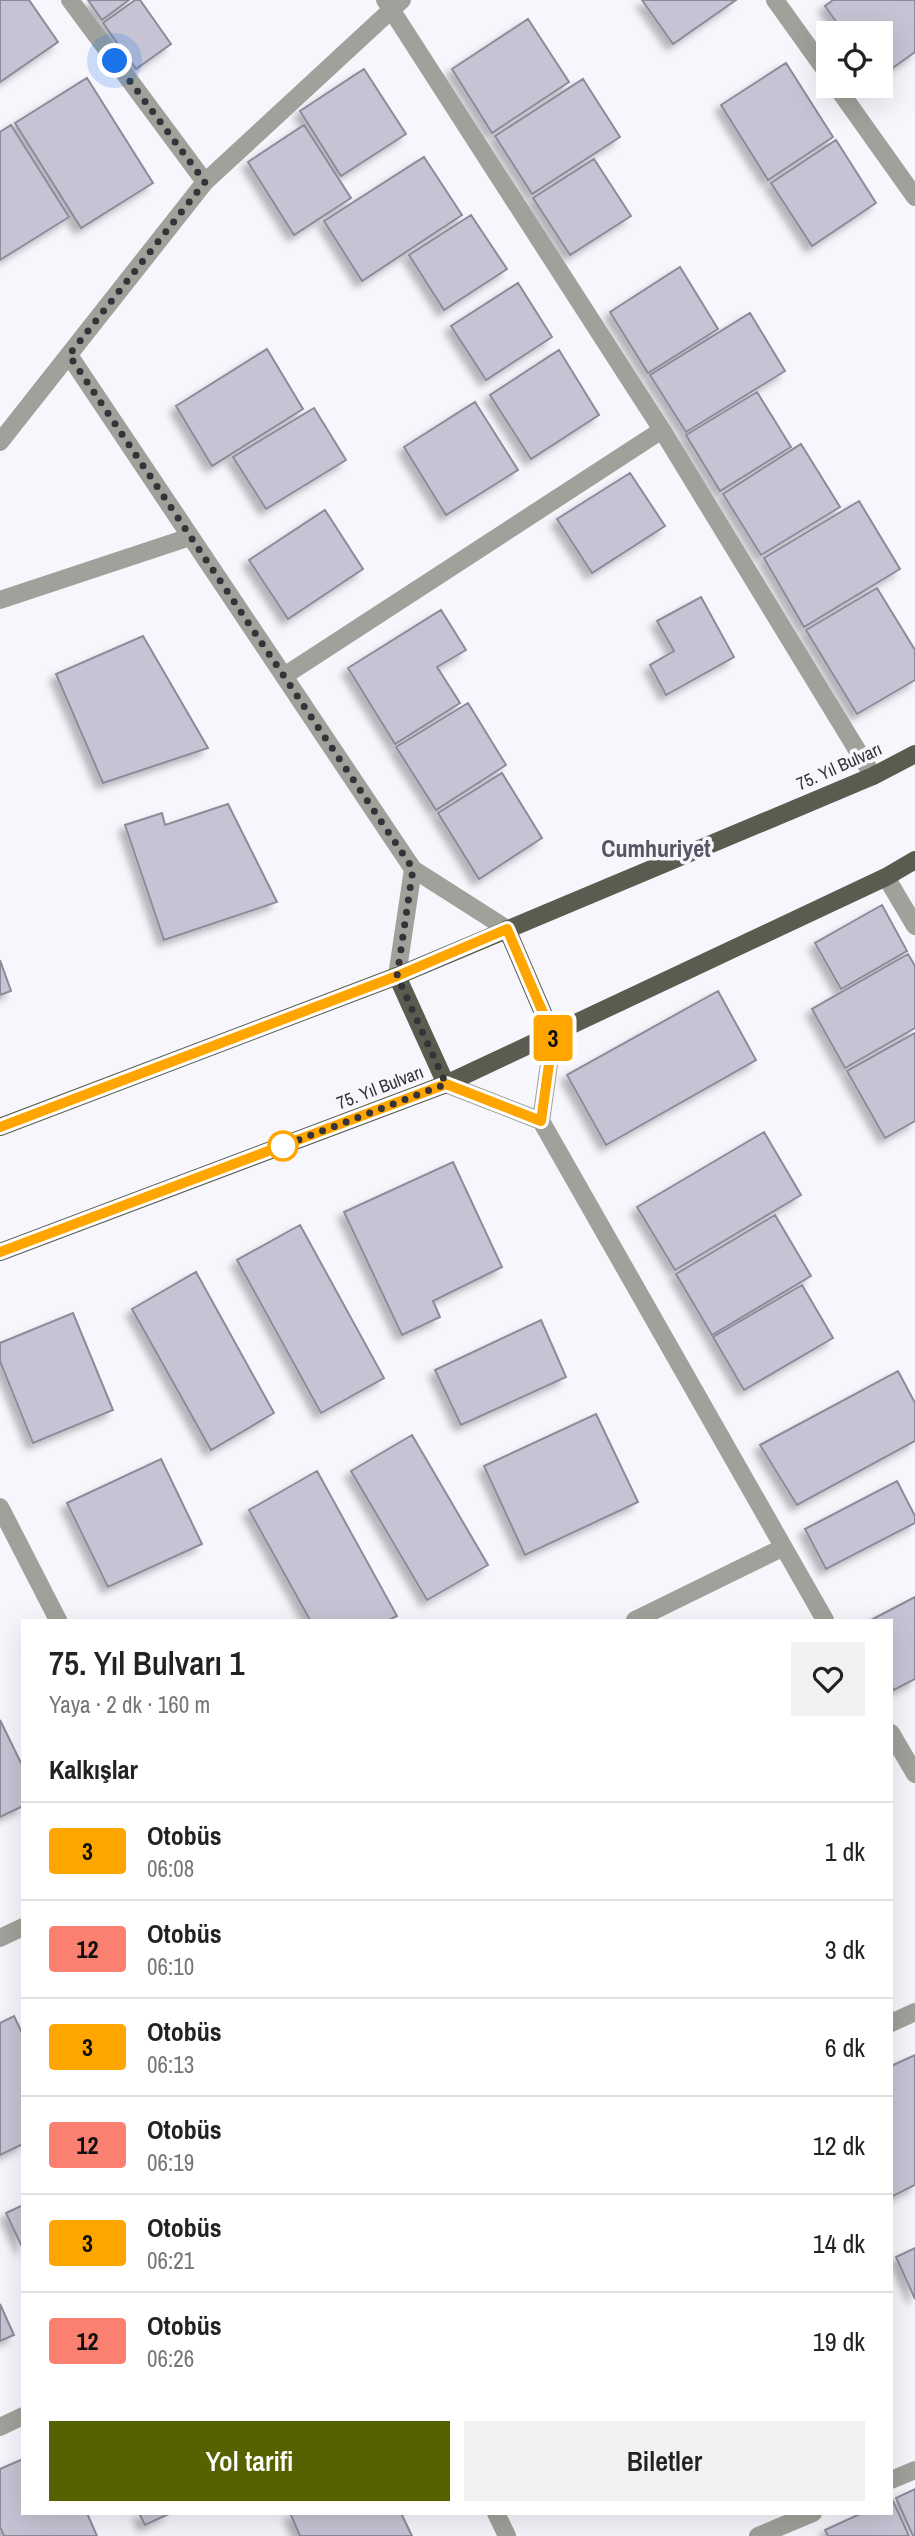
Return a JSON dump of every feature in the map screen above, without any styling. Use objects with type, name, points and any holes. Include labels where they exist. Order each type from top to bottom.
[{"type":"main road","name":"75. Yıl Bulvarı","points":[[0,1127],[397,976],[873,776],[915,754]]},
{"type":"main road","name":"75. Yıl Bulvarı","points":[[0,1252],[446,1084],[553,1036],[886,877],[915,860]]},
{"type":"main road","points":[[507,929],[553,1036]]},
{"type":"main road","points":[[397,976],[446,1084]]},
{"type":"street","points":[[69,0],[205,182]]},
{"type":"street","points":[[775,0],[816,57]]},
{"type":"street","points":[[0,442],[205,182],[393,3],[662,430],[873,776]]},
{"type":"street","points":[[845,98],[915,197]]},
{"type":"street","points":[[69,355],[413,869],[507,929]]},
{"type":"street","points":[[284,676],[662,430]]},
{"type":"street","points":[[0,600],[190,537]]},
{"type":"street","points":[[397,976],[413,869]]},
{"type":"street","points":[[886,877],[915,926]]},
{"type":"street","points":[[553,1036],[541,1121],[824,1619]]},
{"type":"street","points":[[446,1084],[541,1121]]},
{"type":"street","points":[[0,1507],[57,1619]]},
{"type":"street","points":[[637,1619],[782,1548]]},
{"type":"street","points":[[893,1736],[915,1774]]},
{"type":"street","points":[[0,1938],[21,1928]]},
{"type":"street","points":[[893,2022],[915,2012]]},
{"type":"street","points":[[0,2427],[21,2417]]},
{"type":"street","points":[[893,2479],[915,2470]]},
{"type":"street","points":[[497,2515],[507,2536]]},
{"type":"street","points":[[758,2536],[808,2515]]},
{"type":"building","points":[[0,0],[29,0],[58,42],[0,82]]},
{"type":"building","points":[[88,0],[129,0],[102,20]]},
{"type":"building","points":[[135,0],[140,0],[171,44],[136,69],[103,23]]},
{"type":"building","points":[[642,0],[736,0],[673,44]]},
{"type":"building","points":[[833,0],[915,0],[915,52],[893,68],[893,21],[836,21],[825,6]]},
{"type":"building","points":[[528,19],[569,82],[492,133],[452,69]]},
{"type":"building","points":[[786,63],[833,137],[768,180],[721,105]]},
{"type":"building","points":[[364,69],[406,134],[341,176],[300,111]]},
{"type":"building","points":[[87,78],[153,183],[81,228],[15,123]]},
{"type":"building","points":[[583,79],[620,137],[532,194],[495,136]]},
{"type":"building","points":[[11,125],[69,217],[0,260],[0,132]]},
{"type":"building","points":[[304,125],[351,198],[294,235],[248,162]]},
{"type":"building","points":[[836,140],[876,203],[812,246],[771,183]]},
{"type":"building","points":[[424,157],[462,215],[362,281],[324,221]]},
{"type":"building","points":[[594,159],[631,216],[570,255],[533,198]]},
{"type":"building","points":[[471,215],[507,269],[444,310],[409,255]]},
{"type":"building","points":[[680,267],[718,329],[648,373],[610,312]]},
{"type":"building","points":[[518,283],[552,337],[486,380],[451,326]]},
{"type":"building","points":[[750,313],[785,371],[686,432],[650,375]]},
{"type":"building","points":[[267,349],[303,409],[212,466],[176,406]]},
{"type":"building","points":[[559,350],[599,415],[531,459],[490,395]]},
{"type":"building","points":[[757,392],[791,447],[720,491],[686,435]]},
{"type":"building","points":[[475,402],[518,470],[446,515],[404,447]]},
{"type":"building","points":[[314,408],[346,460],[266,509],[233,457]]},
{"type":"building","points":[[801,444],[840,507],[761,555],[723,494]]},
{"type":"building","points":[[630,473],[665,526],[592,573],[557,519]]},
{"type":"building","points":[[859,501],[900,569],[804,627],[764,558]]},
{"type":"building","points":[[325,510],[363,569],[288,619],[249,560]]},
{"type":"building","points":[[877,588],[915,650],[915,680],[857,714],[806,630]]},
{"type":"building","points":[[701,597],[734,657],[666,695],[650,665],[674,651],[657,621]]},
{"type":"building","points":[[441,610],[466,650],[437,667],[460,703],[395,744],[348,668]]},
{"type":"building","points":[[143,636],[208,748],[103,783],[56,674]]},
{"type":"building","points":[[468,703],[506,765],[436,810],[396,747]]},
{"type":"building","points":[[502,773],[542,838],[479,879],[438,813]]},
{"type":"building","points":[[228,804],[277,902],[164,940],[125,825],[162,813],[165,825]]},
{"type":"building","points":[[882,905],[907,951],[841,989],[815,943]]},
{"type":"building","points":[[908,954],[915,966],[915,1028],[845,1068],[812,1009]]},
{"type":"building","points":[[0,960],[11,991],[0,995]]},
{"type":"building","points":[[718,991],[756,1060],[606,1145],[567,1075]]},
{"type":"building","points":[[915,1033],[915,1121],[885,1138],[847,1071]]},
{"type":"building","points":[[764,1132],[801,1195],[675,1270],[637,1207]]},
{"type":"building","points":[[453,1162],[502,1267],[433,1301],[440,1317],[402,1335],[344,1212]]},
{"type":"building","points":[[775,1215],[811,1276],[712,1335],[676,1274]]},
{"type":"building","points":[[300,1225],[384,1378],[321,1413],[237,1260]]},
{"type":"building","points":[[196,1272],[274,1413],[211,1450],[132,1309]]},
{"type":"building","points":[[802,1285],[833,1338],[744,1390],[713,1337]]},
{"type":"building","points":[[73,1313],[113,1410],[33,1443],[0,1361],[0,1343]]},
{"type":"building","points":[[541,1320],[566,1377],[461,1425],[435,1370]]},
{"type":"building","points":[[898,1371],[915,1403],[915,1441],[797,1505],[760,1445]]},
{"type":"building","points":[[596,1414],[638,1502],[525,1555],[484,1466]]},
{"type":"building","points":[[412,1435],[488,1565],[427,1600],[351,1471]]},
{"type":"building","points":[[161,1459],[202,1544],[108,1587],[67,1503]]},
{"type":"building","points":[[317,1471],[397,1616],[391,1619],[309,1619],[249,1510]]},
{"type":"building","points":[[897,1481],[915,1516],[915,1523],[826,1569],[805,1529]]},
{"type":"building","points":[[915,1597],[915,1679],[894,1690],[893,1619],[873,1619]]},
{"type":"building","points":[[0,1720],[21,1763],[21,1807],[0,1817]]},
{"type":"building","points":[[14,2016],[21,2031],[21,2145],[0,2155],[0,2023]]},
{"type":"building","points":[[915,2055],[915,2185],[893,2196],[893,2065]]},
{"type":"building","points":[[21,2206],[21,2245],[6,2213]]},
{"type":"building","points":[[915,2248],[915,2299],[896,2257]]},
{"type":"building","points":[[0,2304],[14,2335],[0,2341]]},
{"type":"building","points":[[21,2460],[21,2515],[88,2515],[97,2536],[4,2536],[0,2527],[0,2469]]},
{"type":"building","points":[[915,2489],[915,2536],[913,2536],[896,2498]]},
{"type":"building","points":[[893,2501],[909,2536],[828,2536],[825,2530],[858,2515],[893,2515]]},
{"type":"building","points":[[140,2515],[167,2515],[145,2525]]},
{"type":"building","points":[[291,2515],[402,2515],[412,2536],[300,2536]]},
{"type":"bus line","name":"3","points":[[0,1127],[397,976],[507,929],[553,1036],[541,1121],[446,1084],[0,1252]]},
{"type":"district","name":"Cumhuriyet","points":[[656,848]]},
{"type":"route","points":[[115,61],[205,182],[69,355],[413,869],[397,976],[446,1084],[280,1147],[283,1146]]}]
